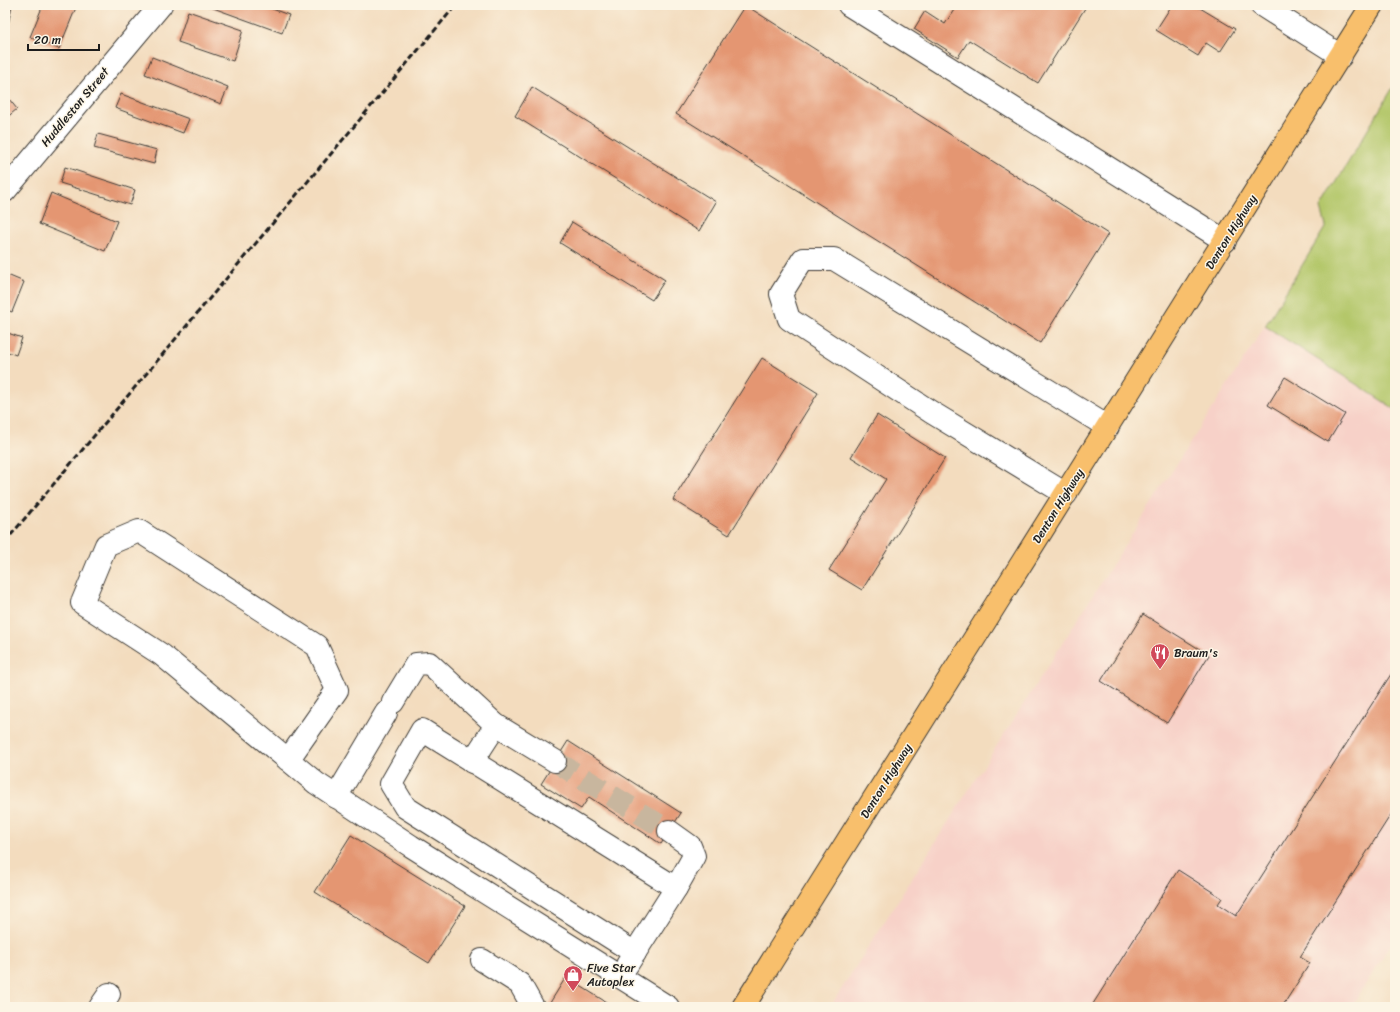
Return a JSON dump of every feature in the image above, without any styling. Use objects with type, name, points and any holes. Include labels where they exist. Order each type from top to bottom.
[{"type":"main road","name":"Denton Highway","points":[[743,1007],[1372,5]]},
{"type":"street","name":"Huddleston Street","points":[[5,191],[161,5]]},
{"type":"street","points":[[849,5],[1225,241]]},
{"type":"street","points":[[1261,5],[1341,56]]},
{"type":"street","points":[[1066,494],[931,412],[789,319],[781,294],[803,259],[834,259],[1108,427]]},
{"type":"street","points":[[288,760],[337,690],[317,646],[139,530],[106,545],[82,603],[162,655],[288,760],[316,783],[336,797],[411,846],[668,1007]]},
{"type":"street","points":[[336,797],[416,664],[429,663],[496,725],[555,761]]},
{"type":"street","points":[[472,762],[496,725]]},
{"type":"street","points":[[635,953],[405,807],[391,784],[422,730],[676,888]]},
{"type":"street","points":[[620,977],[676,888],[694,856],[690,846],[669,831]]},
{"type":"street","points":[[482,960],[520,984],[533,1007]]},
{"type":"shaded area","points":[[1265,326],[1395,409],[1395,938],[1351,1007],[830,1007]]},
{"type":"green space","points":[[1395,84],[1395,409],[1265,326],[1326,226],[1321,208]]},
{"type":"building","points":[[5,5],[12,5],[8,25],[5,25]]},
{"type":"building","points":[[43,5],[77,5],[59,49],[30,37]]},
{"type":"building","points":[[205,5],[261,5],[289,15],[282,33]]},
{"type":"building","points":[[745,5],[1108,234],[1040,343],[676,114]]},
{"type":"building","points":[[957,5],[1087,5],[1038,83],[969,40],[958,57],[914,29],[925,11],[945,24]]},
{"type":"building","points":[[1172,5],[1195,5],[1235,29],[1220,52],[1206,43],[1198,56],[1156,30]]},
{"type":"building","points":[[188,11],[243,30],[233,61],[178,42]]},
{"type":"building","points":[[152,57],[228,87],[221,104],[145,74]]},
{"type":"building","points":[[532,87],[716,202],[699,231],[515,116]]},
{"type":"building","points":[[5,94],[17,109],[5,119]]},
{"type":"building","points":[[121,94],[189,119],[183,133],[115,108]]},
{"type":"building","points":[[98,134],[157,150],[154,164],[94,148]]},
{"type":"building","points":[[65,167],[135,190],[130,205],[60,183]]},
{"type":"building","points":[[51,193],[117,221],[105,251],[39,224]]},
{"type":"building","points":[[572,222],[665,280],[652,300],[560,243]]},
{"type":"building","points":[[5,274],[24,282],[12,312],[5,309]]},
{"type":"building","points":[[5,332],[22,338],[16,355],[5,351]]},
{"type":"building","points":[[762,358],[818,393],[729,535],[673,500]]},
{"type":"building","points":[[1285,377],[1345,414],[1328,442],[1268,405]]},
{"type":"building","points":[[877,415],[945,458],[862,590],[829,570],[886,479],[851,457]]},
{"type":"building","points":[[1143,614],[1209,655],[1167,723],[1101,681]]},
{"type":"building","points":[[1395,668],[1395,808],[1300,957],[1310,963],[1282,1007],[1091,1007],[1178,870],[1222,898],[1218,904],[1236,916]]},
{"type":"building","points":[[568,741],[681,813],[661,844],[589,797],[581,809],[541,784]]},
{"type":"building","points":[[351,835],[465,906],[429,963],[315,892]]},
{"type":"building","name":"Five Star Autoplex","points":[[566,977],[614,1007],[548,1006]]},
{"type":"tunnel","points":[[555,761],[669,831]]},
{"type":"railway","points":[[5,542],[456,5]]},
{"type":"place","name":"Braum's","points":[[1160,670]]},
{"type":"place","name":"Five Star Autoplex","points":[[573,992]]}]
